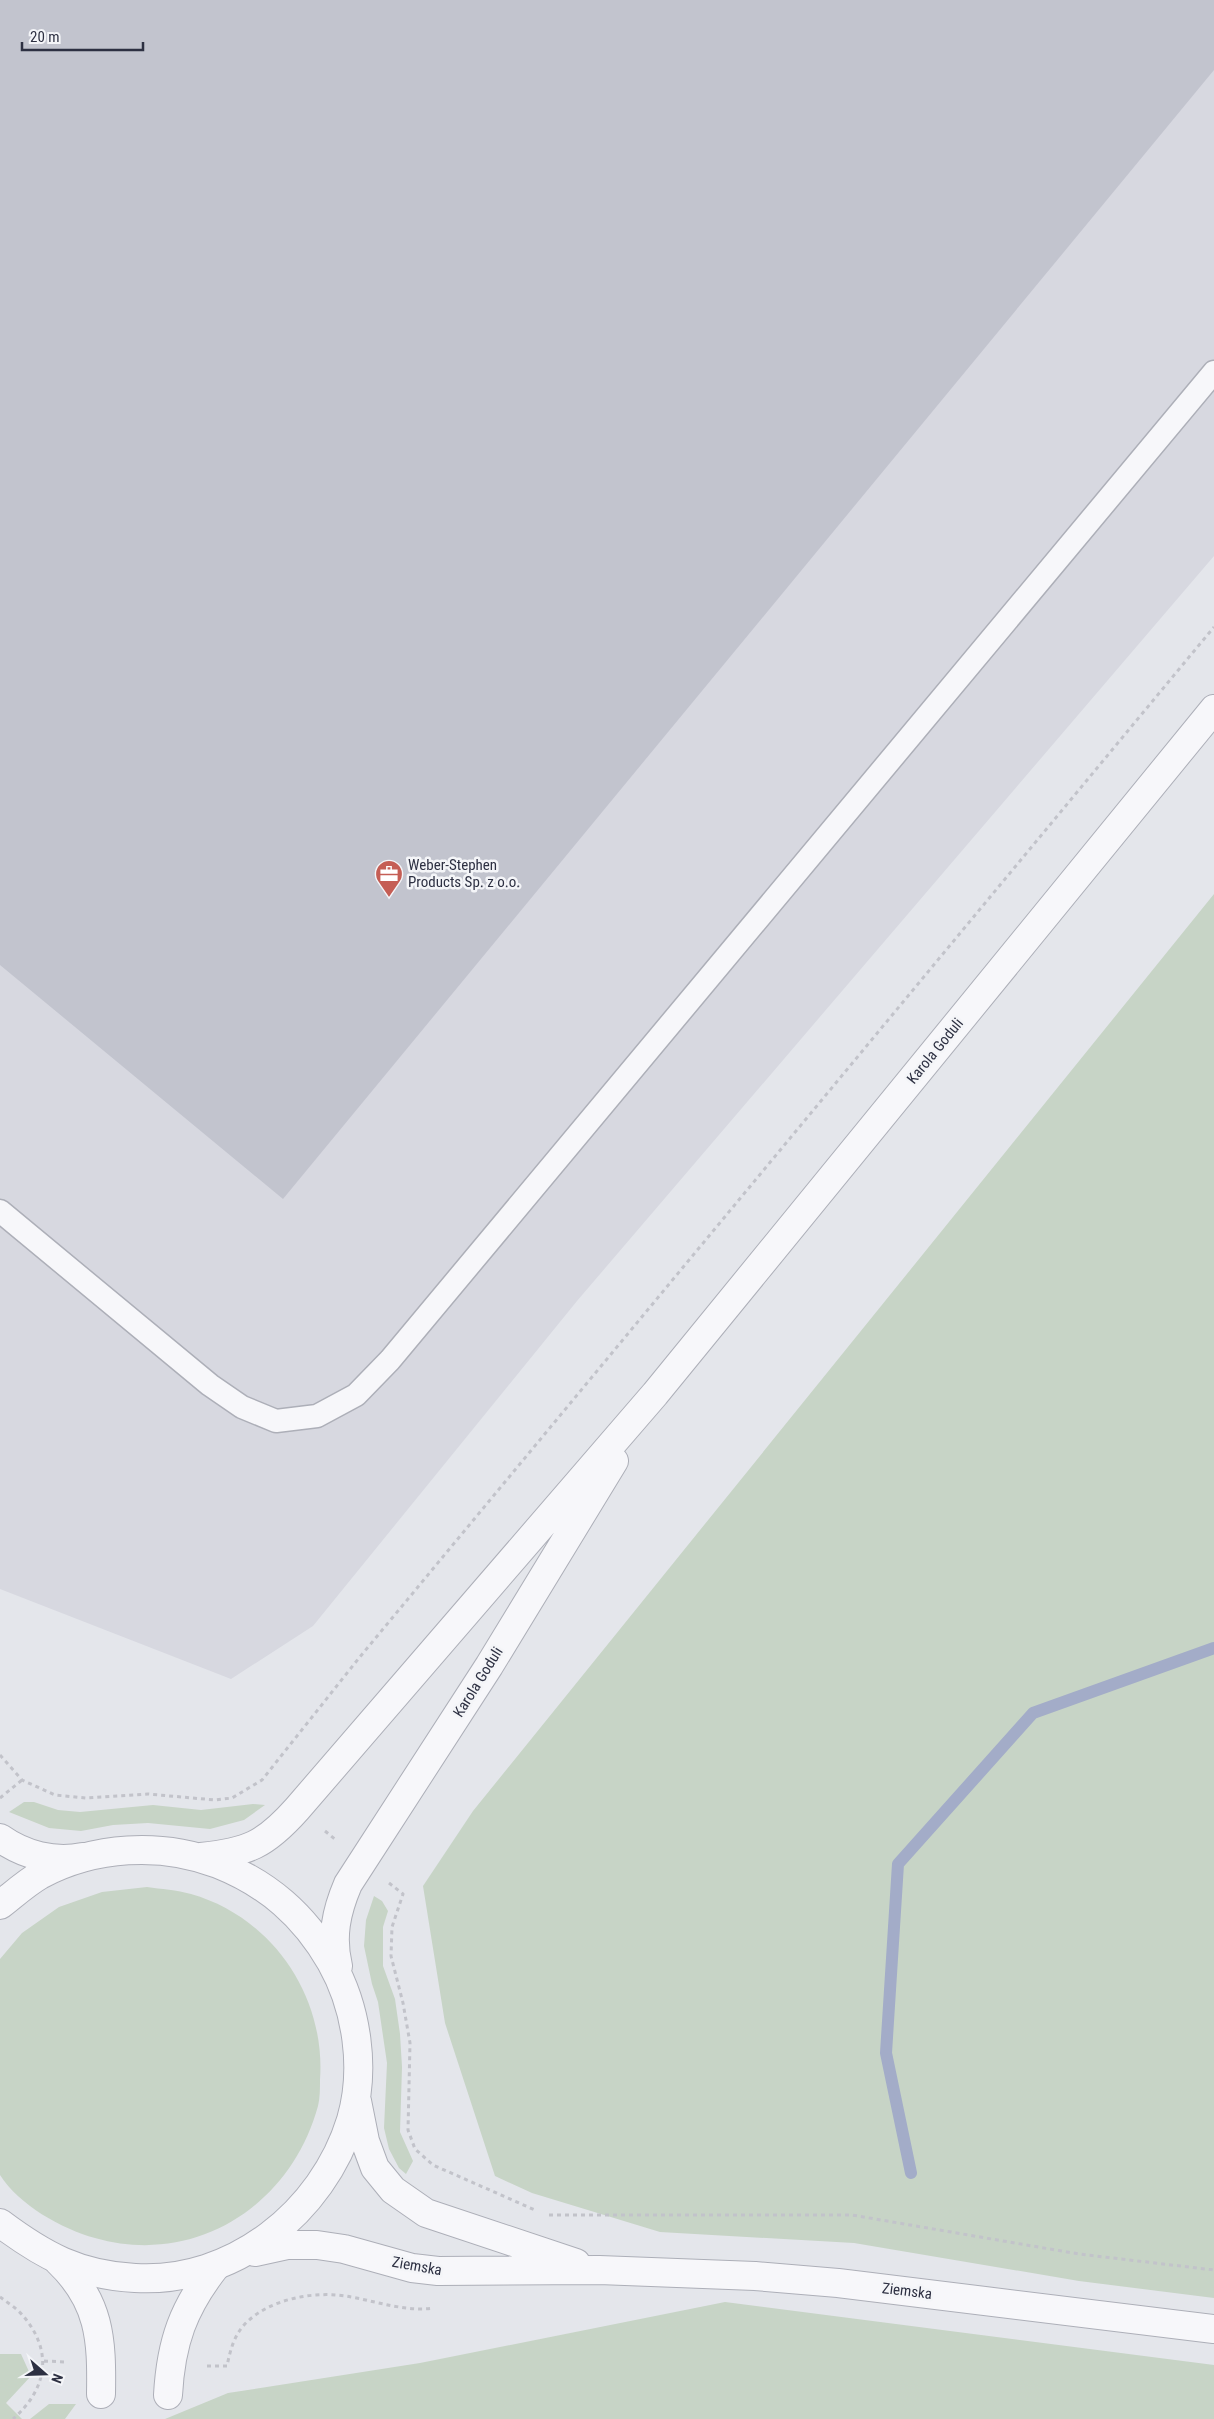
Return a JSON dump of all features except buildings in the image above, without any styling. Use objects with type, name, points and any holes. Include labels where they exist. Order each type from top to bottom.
[{"type":"street","name":"Karola Goduli","points":[[201,1857],[224,1855],[250,1848],[269,1838],[297,1809],[655,1394],[1214,709]]},
{"type":"street","name":"Karola Goduli","points":[[341,1980],[334,1951],[335,1927],[339,1904],[348,1884],[489,1666],[655,1394]]},
{"type":"street","points":[[0,1838],[13,1847],[32,1855],[55,1859],[73,1860],[124,1850],[163,1850],[201,1857],[245,1875],[285,1902],[317,1938],[341,1980],[353,2017],[358,2055],[356,2095],[351,2119],[342,2145],[316,2190],[281,2228],[227,2261],[190,2302],[181,2322],[170,2365],[168,2395]]},
{"type":"street","points":[[0,1904],[40,1876],[87,1857]]},
{"type":"street","name":"Ziemska","points":[[356,2095],[365,2141],[375,2168],[392,2190],[426,2214],[599,2270]]},
{"type":"street","points":[[0,2223],[72,2274],[83,2290],[98,2325],[101,2344],[101,2394]]},
{"type":"street","points":[[0,2242],[46,2255]]},
{"type":"street","name":"Ziemska","points":[[46,2255],[96,2273],[136,2279],[177,2276],[287,2245],[317,2245],[344,2248],[412,2268],[438,2271],[599,2270],[755,2276],[838,2283],[1214,2329]]},
{"type":"lane","points":[[0,1211],[210,1385],[242,1407],[276,1421],[317,1416],[356,1395],[390,1360],[1214,372]]},
{"type":"path","points":[[0,1755],[22,1780],[55,1795],[86,1798],[148,1794],[215,1800],[232,1798],[262,1780],[366,1650],[1214,627]]},
{"type":"path","points":[[0,1798],[22,1780]]},
{"type":"path","points":[[262,1780],[403,1894],[392,1927],[391,1956],[410,2043],[408,2130],[416,2149],[440,2168],[548,2215],[852,2215],[1079,2254],[1214,2270]]},
{"type":"path","points":[[0,2297],[24,2317],[39,2343],[44,2362],[39,2387],[26,2407],[13,2419]]},
{"type":"shaded area","points":[[0,0],[1214,0],[1214,556],[577,1301],[313,1626],[231,1679],[0,1589]]},
{"type":"green space","points":[[1214,894],[1214,2298],[1079,2281],[854,2243],[660,2232],[532,2193],[495,2176],[445,2023],[423,1886],[473,1811]]},
{"type":"green space","points":[[24,1802],[34,1802],[58,1810],[80,1812],[153,1805],[201,1810],[253,1804],[265,1805],[244,1820],[210,1829],[148,1823],[113,1825],[81,1831],[49,1828],[9,1812]]},
{"type":"green space","points":[[147,1887],[191,1894],[220,1905],[246,1921],[269,1941],[288,1964],[303,1990],[314,2019],[320,2049],[320,2090],[318,2106],[305,2141],[286,2172],[262,2199],[234,2220],[203,2235],[169,2244],[132,2245],[95,2238],[55,2222],[18,2196],[0,2175],[0,1959],[22,1933],[59,1907],[102,1892]]},
{"type":"green space","points":[[374,1896],[382,1901],[388,1911],[383,1927],[383,1966],[395,1999],[400,2034],[402,2067],[400,2132],[413,2161],[406,2174],[399,2168],[389,2149],[384,2128],[387,2063],[378,2002],[364,1946],[366,1920]]},
{"type":"green space","points":[[725,2302],[1214,2365],[1214,2419],[165,2419],[228,2393],[420,2363]]},
{"type":"green space","points":[[0,2354],[21,2354],[31,2376],[6,2403],[22,2419],[0,2419]]},
{"type":"green space","points":[[49,2404],[76,2404],[65,2419],[30,2419]]},
{"type":"waterway","points":[[911,2173],[886,2053],[898,1864],[1033,1713],[1214,1648]]},
{"type":"place","name":"Weber-Stephen Products Sp. z o.o.","points":[[389,898]]}]
